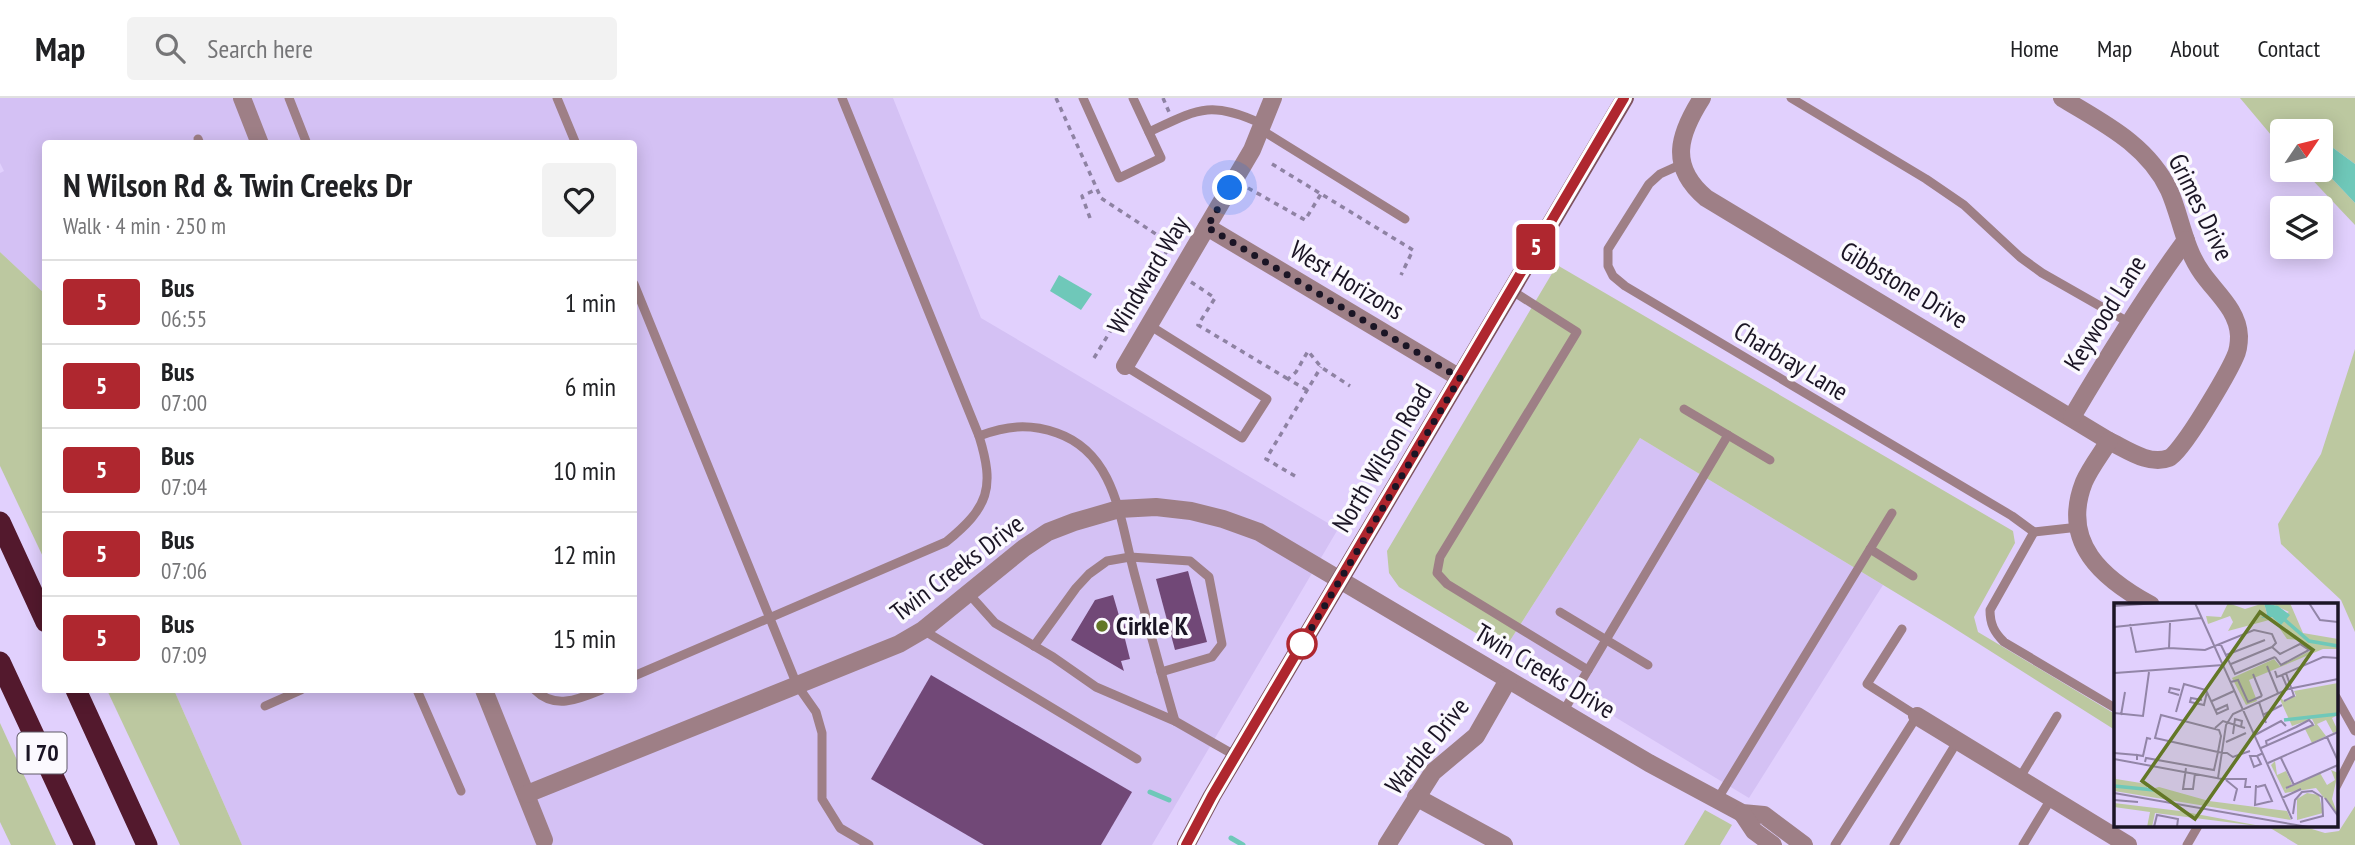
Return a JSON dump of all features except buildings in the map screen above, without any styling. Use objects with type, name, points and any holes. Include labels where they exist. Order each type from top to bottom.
[{"type":"highway","points":[[0,522],[42,613]]},
{"type":"highway","name":"I 70","points":[[0,662],[85,845]]},
{"type":"highway","name":"I 70","points":[[77,693],[147,845]]},
{"type":"main road","name":"North Wilson Road","points":[[1186,845],[1624,98]]},
{"type":"street","points":[[242,98],[258,140]]},
{"type":"street","name":"Windward Way","points":[[1125,366],[1252,150],[1273,98]]},
{"type":"street","points":[[1682,164],[1686,123],[1702,98]]},
{"type":"street","name":"Grimes Drive","points":[[2062,98],[2126,136],[2152,163],[2169,189],[2186,240],[2201,273],[2226,302],[2239,335],[2236,355],[2174,455],[2152,460],[2109,441]]},
{"type":"street","name":"Gibbstone Drive","points":[[1682,164],[1690,183],[1706,198],[2109,441]]},
{"type":"street","name":"West Horizons","points":[[1207,227],[1460,378]]},
{"type":"street","name":"Keywood Lane","points":[[2071,416],[2128,322],[2186,240]]},
{"type":"street","points":[[2109,441],[2085,481],[2078,504],[2082,540],[2106,577],[2147,603]]},
{"type":"street","name":"Twin Creeks Drive","points":[[527,794],[899,644],[923,630],[1024,548],[1048,532],[1119,509],[1156,507],[1191,511],[1259,532],[1717,800],[1742,813],[1764,815],[1804,845]]},
{"type":"street","name":"Warble Drive","points":[[1387,845],[1433,772],[1476,736],[1508,680]]},
{"type":"street","points":[[485,693],[544,843]]},
{"type":"street","points":[[1917,716],[2128,845]]},
{"type":"street","points":[[1416,797],[1504,845]]},
{"type":"street","name":"Twin Creeks Drive","points":[[1742,813],[1755,831],[1773,845]]},
{"type":"lane","points":[[289,98],[305,140]]},
{"type":"lane","points":[[557,98],[574,140]]},
{"type":"lane","points":[[637,675],[946,542],[970,523],[988,487],[988,465],[979,436],[842,98]]},
{"type":"lane","points":[[1083,98],[1119,178],[1161,158],[1133,98]]},
{"type":"lane","points":[[1791,98],[1926,179],[1964,205],[2031,265],[2128,322]]},
{"type":"lane","points":[[1149,132],[1199,110],[1212,108],[1240,114],[1405,219]]},
{"type":"lane","name":"Charbray Lane","points":[[1682,164],[1660,174],[1649,184],[1608,249],[1608,266],[1613,276],[1625,286],[2012,516],[2034,532]]},
{"type":"lane","points":[[1511,290],[1577,332],[1440,557],[1437,573],[1447,584],[1588,670]]},
{"type":"lane","points":[[637,291],[797,685],[816,712],[822,733],[822,799],[840,828],[869,845]]},
{"type":"lane","points":[[1125,366],[1242,438],[1267,399],[1149,325]]},
{"type":"lane","points":[[1684,409],[1770,460]]},
{"type":"lane","points":[[979,436],[1011,426],[1029,426],[1063,435],[1082,445],[1096,459],[1108,479],[1119,509],[1175,721]]},
{"type":"lane","points":[[1563,712],[1728,435]]},
{"type":"lane","points":[[1717,800],[1892,513]]},
{"type":"lane","points":[[2079,527],[2034,532],[1990,610],[1990,621],[1994,632],[2004,642],[2114,707]]},
{"type":"lane","points":[[1870,549],[1913,576]]},
{"type":"lane","points":[[1034,646],[1076,588],[1107,561],[1130,557],[1190,561],[1209,577],[1222,644],[1212,657],[1161,673]]},
{"type":"lane","points":[[969,594],[995,623],[1096,687],[1175,721],[1236,756]]},
{"type":"lane","points":[[1560,612],[1648,665]]},
{"type":"lane","points":[[1835,845],[1917,716],[1867,684],[1902,629]]},
{"type":"lane","points":[[923,630],[1137,759]]},
{"type":"lane","points":[[265,706],[294,693]]},
{"type":"lane","points":[[418,693],[461,791]]},
{"type":"lane","points":[[540,693],[552,701],[574,701],[594,693]]},
{"type":"lane","points":[[2338,701],[2355,731]]},
{"type":"lane","points":[[2019,779],[2057,716]]},
{"type":"lane","points":[[1894,845],[1957,742]]},
{"type":"lane","points":[[2338,784],[2355,750]]},
{"type":"lane","points":[[2023,845],[2051,799]]},
{"type":"lane","points":[[2187,845],[2197,828]]},
{"type":"path","points":[[1163,98],[1169,112]]},
{"type":"path","points":[[1272,164],[1413,250],[1401,275]]},
{"type":"path","points":[[1242,184],[1306,220],[1321,194]]},
{"type":"path","points":[[1090,218],[1082,196],[1097,189]]},
{"type":"path","points":[[1094,358],[1152,263],[1158,267],[1161,261],[1215,298],[1198,325],[1307,390]]},
{"type":"path","points":[[1288,379],[1296,372],[1308,351],[1321,367],[1350,386]]},
{"type":"path","points":[[1296,476],[1266,459],[1321,367]]},
{"type":"shaded area","points":[[0,98],[893,98],[981,318],[1338,529],[1152,845],[242,845],[175,693],[637,693],[637,140],[42,140],[42,291],[0,252],[0,173],[4,171],[0,163]]},
{"type":"shaded area","points":[[2240,98],[2355,98],[2355,164],[2333,148],[2333,119],[2270,119],[2270,134]]},
{"type":"shaded area","points":[[2333,148],[2355,164],[2355,203],[2333,180]]},
{"type":"shaded area","points":[[2333,180],[2355,203],[2355,225],[2333,202],[2333,196],[2328,196],[2314,182],[2333,182]]},
{"type":"shaded area","points":[[0,252],[42,291],[42,555],[0,466]]},
{"type":"shaded area","points":[[1557,265],[2013,531],[2015,543],[1974,617],[1978,632],[2114,713],[2114,729],[1946,623],[1640,438],[1504,650],[1399,587],[1389,573],[1387,551]]},
{"type":"shaded area","points":[[1059,275],[1092,294],[1081,310],[1050,291]]},
{"type":"shaded area","points":[[2355,349],[2355,632],[2341,600],[2281,544],[2278,524],[2321,454]]},
{"type":"shaded area","points":[[1640,438],[1883,585],[1749,798],[1504,650]]},
{"type":"shaded area","points":[[108,693],[175,693],[242,845],[180,845]]},
{"type":"shaded area","points":[[0,723],[56,845],[11,845],[0,822]]},
{"type":"shaded area","points":[[2355,806],[2355,845],[2298,845],[2270,828],[2309,828],[2325,833],[2339,831]]},
{"type":"shaded area","points":[[1705,810],[1732,825],[1720,845],[1684,845]]},
{"type":"waterway","points":[[1150,792],[1169,800]]},
{"type":"waterway","points":[[1231,838],[1243,845]]},
{"type":"bus line","name":"5","points":[[1186,845],[1212,796],[1624,98]]},
{"type":"place","name":"Cirkle K","points":[[1102,626]]},
{"type":"route","points":[[1230,188],[1207,227],[1460,378],[1302,644]]}]
